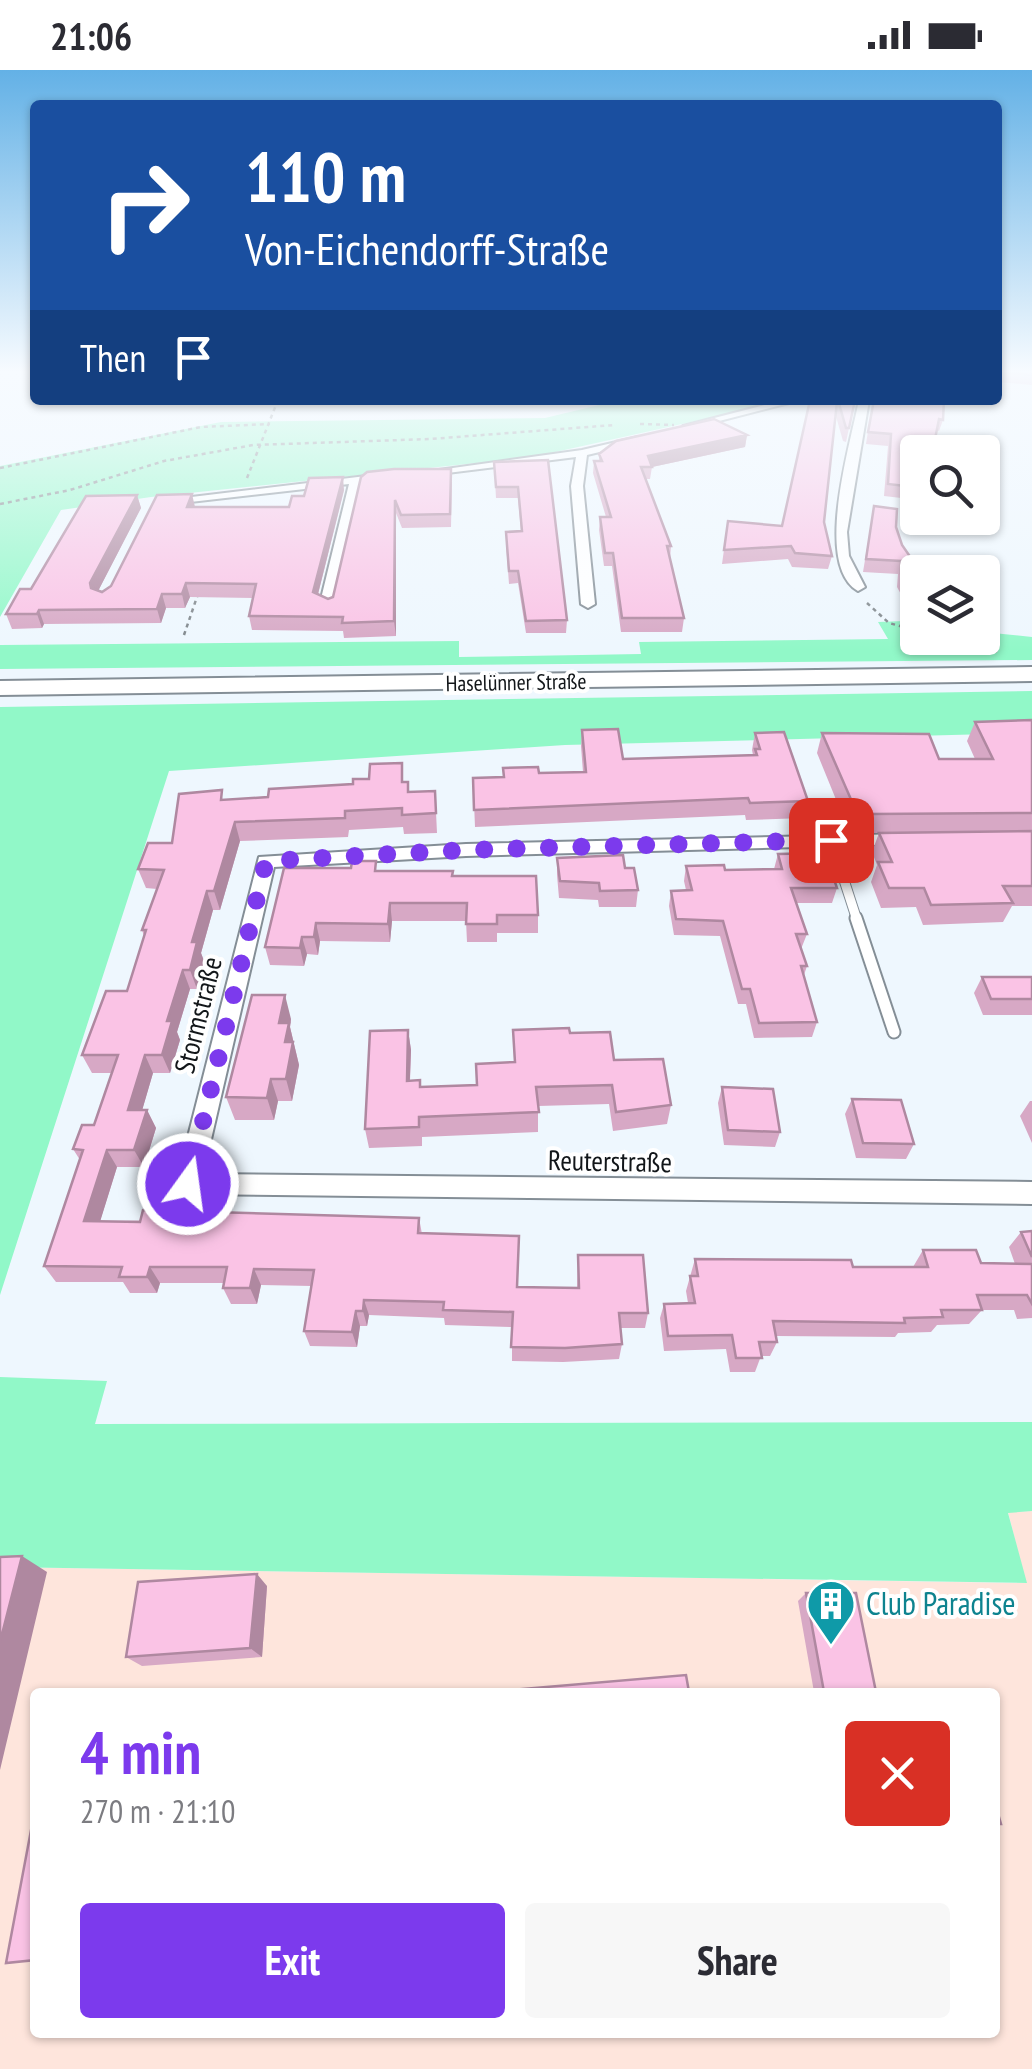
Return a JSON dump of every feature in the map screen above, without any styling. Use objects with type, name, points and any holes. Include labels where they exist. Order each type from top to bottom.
[{"type":"street","points":[[154,502],[496,463]]},
{"type":"street","points":[[580,463],[577,486],[588,604]]},
{"type":"street","points":[[853,463],[841,532],[843,556],[858,587]]},
{"type":"street","points":[[326,606],[356,480]]},
{"type":"street","name":"Haselünner Straße","points":[[0,688],[1032,674]]},
{"type":"street","points":[[831,840],[922,840]]},
{"type":"street","name":"Stormstraße","points":[[188,1184],[266,861],[466,850],[831,840]]},
{"type":"street","name":"Reuterstraße","points":[[188,1184],[1032,1193]]},
{"type":"lane","points":[[831,840],[894,1032]]},
{"type":"path","points":[[0,504],[70,490],[157,463]]},
{"type":"path","points":[[244,491],[252,463]]},
{"type":"path","points":[[184,635],[202,582]]},
{"type":"path","points":[[858,587],[872,612],[900,628]]},
{"type":"path","points":[[1000,654],[1006,657]]},
{"type":"shaded area","points":[[1032,1511],[1032,2069],[0,2069],[0,1567],[1026,1583],[1008,1512]]},
{"type":"green space","points":[[473,463],[61,510],[0,617],[0,466]]},
{"type":"green space","points":[[900,621],[900,655],[1000,655],[1000,634],[1032,637],[1032,660],[0,669],[0,645],[459,641],[459,657],[641,654],[639,642],[888,639],[878,622]]},
{"type":"green space","points":[[1032,691],[1032,733],[565,745],[169,771],[0,1295],[0,707]]},
{"type":"green space","points":[[0,1377],[107,1381],[95,1424],[1032,1422],[1032,1511],[1008,1513],[1027,1583],[0,1567]]},
{"type":"building","points":[[494,463],[548,463],[567,620],[526,621],[518,571],[509,571],[506,532],[522,531],[518,487],[496,487]]},
{"type":"building","points":[[595,463],[651,463],[652,467],[641,467],[671,546],[667,546],[684,618],[622,618],[613,553],[605,553],[600,517],[611,517]]},
{"type":"building","points":[[796,463],[830,463],[824,522],[832,556],[795,553],[791,546],[724,550],[728,521],[782,526]]},
{"type":"building","points":[[889,463],[900,463],[900,485],[888,484]]},
{"type":"building","points":[[451,469],[450,514],[401,515],[395,500],[394,621],[342,623],[343,617],[249,616],[256,584],[186,583],[182,594],[162,594],[157,609],[6,614],[20,589],[31,589],[86,496],[137,495],[90,583],[91,588],[102,592],[111,586],[157,495],[192,494],[187,507],[289,507],[292,496],[304,496],[309,478],[343,477],[313,592],[328,599],[333,597],[361,477],[367,472]]},
{"type":"building","points":[[874,506],[897,509],[896,527],[909,555],[900,555],[900,561],[866,559]]},
{"type":"building","points":[[1032,720],[1032,813],[871,814],[867,804],[853,804],[822,733],[929,734],[939,759],[993,759],[975,722]]},
{"type":"building","points":[[618,729],[623,759],[757,755],[755,749],[760,749],[755,733],[784,732],[808,801],[750,803],[748,798],[474,810],[473,778],[504,777],[503,768],[538,767],[539,773],[586,772],[582,730]]},
{"type":"building","points":[[402,763],[402,782],[408,782],[408,792],[435,791],[436,813],[402,815],[402,808],[345,811],[345,818],[235,822],[214,891],[207,891],[192,942],[197,942],[190,970],[183,970],[167,1021],[172,1021],[162,1055],[145,1055],[128,1110],[147,1110],[134,1150],[107,1150],[84,1221],[140,1222],[143,1210],[419,1218],[418,1233],[519,1236],[517,1287],[579,1288],[578,1255],[643,1255],[648,1313],[619,1313],[622,1344],[511,1347],[513,1312],[443,1310],[444,1302],[364,1300],[363,1311],[356,1311],[352,1332],[304,1331],[314,1270],[254,1269],[250,1288],[223,1288],[227,1267],[150,1267],[147,1277],[119,1277],[122,1267],[44,1266],[83,1150],[73,1149],[82,1125],[94,1125],[118,1055],[82,1055],[106,991],[127,991],[146,930],[142,930],[164,870],[138,869],[148,843],[172,843],[179,794],[222,790],[221,800],[268,797],[269,789],[353,784],[353,779],[369,779],[370,764]]},
{"type":"building","points":[[1032,831],[1032,886],[1003,886],[1013,903],[931,905],[924,888],[889,888],[878,862],[892,862],[879,833]]},
{"type":"building","points":[[825,853],[837,888],[791,888],[807,934],[796,934],[807,966],[801,966],[817,1022],[759,1023],[750,989],[742,989],[723,921],[676,919],[671,891],[692,890],[686,866],[782,869],[778,854]]},
{"type":"building","points":[[623,855],[625,868],[634,868],[638,890],[600,891],[599,883],[560,881],[557,858]]},
{"type":"building","points":[[352,861],[376,861],[375,871],[536,876],[538,915],[497,915],[497,924],[466,924],[467,903],[390,903],[388,924],[316,923],[314,937],[302,937],[300,948],[265,947],[284,868],[351,868]]},
{"type":"building","points":[[982,977],[1032,977],[1032,999],[991,999]]},
{"type":"building","points":[[252,995],[285,995],[279,1023],[289,1023],[285,1042],[293,1042],[286,1079],[271,1079],[267,1098],[226,1097]]},
{"type":"building","points":[[569,1028],[570,1033],[610,1032],[614,1060],[663,1059],[671,1105],[616,1112],[612,1085],[536,1087],[539,1112],[419,1117],[419,1127],[365,1129],[370,1031],[408,1030],[407,1081],[420,1080],[420,1087],[477,1085],[476,1064],[515,1062],[513,1030]]},
{"type":"building","points":[[722,1087],[773,1089],[780,1132],[728,1130]]},
{"type":"building","points":[[852,1099],[901,1100],[914,1144],[863,1143]]},
{"type":"building","points":[[1032,1231],[1032,1257],[1021,1232]]},
{"type":"building","points":[[923,1250],[976,1250],[981,1263],[1032,1264],[1032,1304],[1027,1295],[977,1295],[982,1310],[941,1310],[943,1317],[904,1318],[905,1323],[773,1321],[777,1342],[759,1342],[762,1358],[736,1358],[732,1335],[668,1336],[664,1304],[695,1303],[690,1276],[698,1276],[695,1259],[851,1260],[853,1267],[928,1267]]},
{"type":"building","points":[[22,1556],[0,1642],[0,1557]]},
{"type":"building","points":[[257,1574],[250,1648],[126,1657],[138,1582]]},
{"type":"building","name":"Club Paradise","points":[[806,1593],[856,1593],[875,1688],[823,1688]]},
{"type":"building","points":[[686,1675],[688,1688],[535,1688]]},
{"type":"building","points":[[30,1836],[30,1961],[6,1963]]},
{"type":"place","name":"Club Paradise","points":[[831,1646]]},
{"type":"route","points":[[188,1184],[266,861],[466,850],[831,840]]}]
